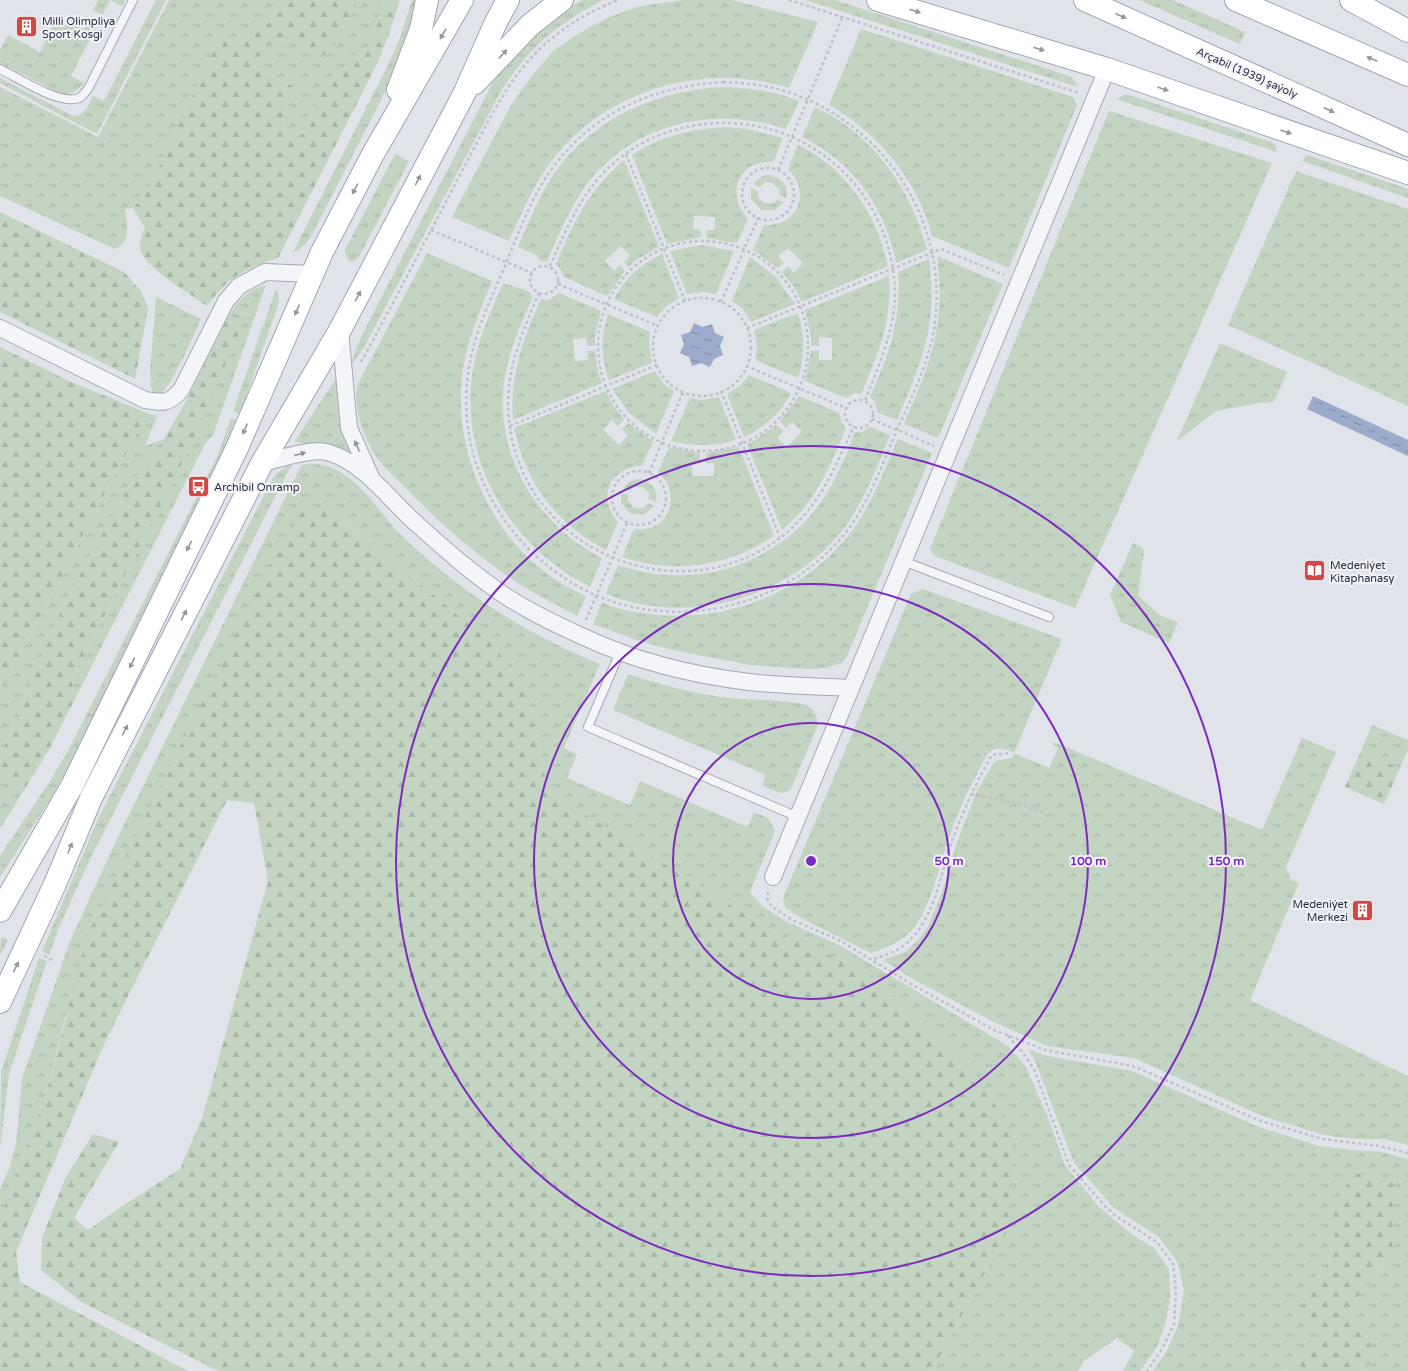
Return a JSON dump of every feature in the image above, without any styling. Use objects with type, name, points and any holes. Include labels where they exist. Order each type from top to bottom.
[{"type":"main road","points":[[373,154],[421,29],[427,0]]},
{"type":"main road","points":[[0,911],[46,833],[82,765],[237,448],[322,252],[373,154],[462,0]]},
{"type":"main road","points":[[0,1002],[55,884],[90,798],[262,463],[340,330],[465,92],[496,22],[508,0]]},
{"type":"main road","points":[[465,92],[530,25],[562,0]]},
{"type":"main road","points":[[878,0],[1106,69],[1408,173]]},
{"type":"main road","name":"Arçabil (1939) şaýoly","points":[[1085,0],[1408,145]]},
{"type":"main road","points":[[1236,0],[1408,74]]},
{"type":"main road","points":[[1350,0],[1408,31]]},
{"type":"street","points":[[773,877],[1106,69]]},
{"type":"street","points":[[0,328],[145,400],[160,403],[173,399],[181,390],[226,301],[239,286],[265,272],[313,274]]},
{"type":"street","points":[[340,330],[349,428],[374,482]]},
{"type":"street","points":[[262,463],[311,451],[329,452],[344,459],[374,482],[416,524],[465,566],[507,597],[547,620],[620,652],[675,670],[712,677],[750,682],[851,688]]},
{"type":"lane","points":[[0,69],[56,97],[69,99],[79,98],[88,89],[133,0]]},
{"type":"lane","points":[[903,561],[1050,617]]},
{"type":"lane","points":[[620,652],[588,727],[798,817]]},
{"type":"path","points":[[358,366],[403,286],[497,106],[532,57],[565,27],[585,14],[618,0]]},
{"type":"path","points":[[789,0],[843,16],[1079,93],[1079,100]]},
{"type":"path","points":[[778,170],[843,16]]},
{"type":"path","points":[[723,82],[748,83],[772,88],[808,100],[840,116],[860,131],[878,148],[908,187],[919,210],[932,253],[936,281],[934,330],[920,377],[872,489],[850,526],[834,545],[816,562],[796,577],[753,599],[705,611],[655,611],[631,607],[596,595],[563,578],[525,546],[495,507],[475,462],[466,413],[466,388],[469,364],[481,322],[506,262],[528,211],[552,168],[568,149],[586,132],[627,105],[674,88],[723,82]]},
{"type":"path","points":[[550,266],[578,205],[590,187],[605,171],[626,154],[661,135],[682,128],[726,122],[748,124],[770,129],[792,137],[811,146],[846,173],[860,190],[882,229],[893,269],[895,294],[889,338],[865,401]]},
{"type":"path","points":[[626,154],[685,301]]},
{"type":"path","points":[[770,168],[778,170],[790,181],[793,188],[792,204],[787,211],[774,219],[766,220],[758,218],[751,213],[744,203],[742,192],[744,184],[748,177],[758,170],[770,168]]},
{"type":"path","points":[[721,302],[758,218]]},
{"type":"path","points":[[431,230],[532,273]]},
{"type":"path","points":[[694,241],[711,241],[744,249],[774,268],[786,281],[801,306],[807,328],[809,345],[807,362],[799,388],[787,409],[775,422],[762,433],[742,443],[713,450],[696,450],[678,447],[662,442],[647,434],[633,423],[621,410],[607,386],[600,363],[598,346],[600,329],[607,305],[620,282],[632,269],[645,258],[664,249],[694,241]]},
{"type":"path","points":[[747,328],[941,249],[1008,277]]},
{"type":"path","points":[[539,266],[550,266],[558,274],[558,284],[550,293],[539,293],[531,285],[530,280],[532,273],[539,266]]},
{"type":"path","points":[[558,284],[658,326]]},
{"type":"path","points":[[539,293],[514,356],[509,378],[507,400],[510,426],[520,465],[530,485],[556,520],[591,548],[612,558],[632,565],[654,570],[676,572],[720,566],[742,559],[762,550],[802,518],[824,488],[854,426]]},
{"type":"path","points":[[698,298],[710,298],[721,302],[740,316],[747,328],[751,349],[746,366],[737,380],[721,391],[706,395],[683,392],[672,385],[664,377],[657,365],[653,344],[658,326],[666,313],[685,301],[698,298]]},
{"type":"path","points":[[510,426],[657,365]]},
{"type":"path","points":[[746,366],[846,408]]},
{"type":"path","points":[[721,391],[780,537]]},
{"type":"path","points":[[649,473],[683,392]]},
{"type":"path","points":[[854,401],[865,401],[872,408],[872,419],[864,426],[854,426],[846,419],[846,408],[854,401]]},
{"type":"path","points":[[872,419],[938,448]]},
{"type":"path","points":[[633,471],[649,473],[657,478],[666,492],[664,509],[653,522],[636,526],[627,523],[615,512],[612,504],[613,487],[624,475],[633,471]]},
{"type":"path","points":[[584,623],[627,523]]},
{"type":"path","points":[[581,621],[589,625]]},
{"type":"path","points":[[873,959],[899,949],[923,924],[938,888],[951,842],[970,794],[992,755],[1011,753]]},
{"type":"path","points":[[970,794],[999,798],[1043,812]]},
{"type":"path","points":[[773,877],[767,898],[771,906],[792,920],[841,941],[873,959],[911,984],[1008,1035],[1045,1050],[1133,1066],[1261,1121],[1323,1139],[1379,1146],[1408,1154]]},
{"type":"path","points":[[1008,1035],[1034,1069],[1070,1164],[1105,1206],[1116,1216],[1157,1242],[1173,1264],[1176,1290],[1174,1324],[1162,1349],[1147,1371]]},
{"type":"green space","points":[[98,0],[110,0],[103,15],[93,10]]},
{"type":"green space","points":[[110,0],[125,0],[122,6]]},
{"type":"green space","points":[[156,0],[166,0],[97,134],[0,83],[0,78],[73,116],[77,116],[86,110],[93,96],[104,101]]},
{"type":"green space","points":[[169,0],[281,0],[273,19],[243,44],[219,40],[146,194],[133,208],[125,209],[127,232],[124,242],[115,249],[0,196],[0,87],[98,137]]},
{"type":"green space","points":[[281,0],[356,0],[356,5],[339,39],[318,61],[289,40],[263,46],[256,67],[296,87],[284,114],[286,131],[303,135],[323,91],[335,73],[344,68],[351,55],[362,58],[372,40],[385,0],[400,0],[378,62],[278,258],[256,266],[238,275],[214,296],[207,306],[157,271],[148,262],[142,254],[140,246],[145,228],[133,208],[146,194],[219,40],[243,44],[273,19]]},
{"type":"green space","points":[[356,0],[385,0],[372,40],[362,58],[351,55],[344,68],[335,73],[323,92],[303,135],[286,131],[284,114],[296,86],[284,82],[256,67],[263,45],[289,40],[356,5]]},
{"type":"green space","points":[[412,0],[422,0],[397,69],[309,240],[299,250],[293,252],[388,65],[400,38]]},
{"type":"green space","points":[[583,0],[603,0],[586,9],[558,28],[534,48],[501,91],[363,349],[350,367],[362,335],[492,84],[511,60],[544,26]]},
{"type":"green space","points":[[682,0],[732,0],[818,22],[789,88],[756,80],[722,78],[689,81],[656,88],[625,101],[596,118],[570,140],[548,166],[536,184],[509,241],[452,217],[510,107],[530,78],[553,51],[578,34],[607,18],[636,7]]},
{"type":"green space","points":[[806,0],[835,0],[1072,77],[1078,87]]},
{"type":"green space","points":[[1139,0],[1173,0],[1245,32],[1240,44]]},
{"type":"green space","points":[[58,16],[84,29],[91,17],[99,21],[71,76],[84,83],[76,91],[70,94],[59,93],[0,63],[0,50],[8,35],[40,52]]},
{"type":"green space","points":[[861,29],[1073,97],[1077,105],[1009,268],[932,236],[926,215],[917,196],[894,160],[864,129],[829,105]]},
{"type":"green space","points":[[723,87],[762,91],[799,101],[786,129],[759,122],[731,119],[703,120],[677,125],[651,134],[627,147],[605,164],[586,185],[569,213],[547,261],[541,261],[536,255],[518,247],[539,199],[558,168],[576,147],[597,130],[619,116],[643,104],[696,90]]},
{"type":"green space","points":[[1124,95],[1129,95],[1271,142],[1274,144],[1277,152],[1116,99]]},
{"type":"green space","points":[[815,107],[836,118],[855,132],[872,148],[887,166],[911,206],[927,250],[896,263],[884,223],[864,188],[836,159],[820,147],[802,137]]},
{"type":"green space","points":[[1109,111],[1272,163],[1075,608],[937,557],[930,549]]},
{"type":"green space","points":[[726,127],[747,129],[783,138],[773,162],[761,163],[751,167],[739,180],[737,199],[741,209],[748,219],[737,243],[706,238],[707,230],[715,230],[715,217],[694,216],[693,229],[701,230],[701,237],[667,244],[632,155],[665,138],[689,132]]},
{"type":"green space","points":[[798,145],[831,167],[845,180],[857,195],[868,211],[876,229],[888,266],[802,302],[793,286],[782,272],[788,266],[794,273],[803,263],[788,248],[778,256],[784,263],[778,268],[753,250],[764,225],[776,224],[785,220],[793,214],[798,206],[800,198],[799,188],[795,178],[788,169]]},
{"type":"green space","points":[[395,154],[409,161],[359,257],[353,262],[349,261],[345,254],[345,250]]},
{"type":"green space","points":[[1307,155],[1408,189],[1408,198],[1302,161]]},
{"type":"green space","points":[[624,160],[659,247],[636,260],[629,267],[624,262],[630,256],[621,246],[605,261],[614,271],[620,265],[625,271],[607,296],[564,277],[556,264],[576,220],[591,195],[611,172]]},
{"type":"green space","points":[[1296,171],[1408,209],[1408,406],[1228,325]]},
{"type":"green space","points":[[769,175],[783,182],[787,193],[786,198],[780,195],[779,189],[773,183],[765,182],[760,187],[753,184],[762,176]]},
{"type":"green space","points":[[751,188],[758,191],[758,197],[764,203],[773,203],[778,200],[784,202],[775,210],[761,210],[751,199]]},
{"type":"green space","points":[[0,212],[124,272],[141,291],[148,308],[135,379],[0,312]]},
{"type":"green space","points":[[702,245],[734,251],[716,294],[703,292],[687,294],[670,251]]},
{"type":"green space","points":[[427,253],[492,281],[472,333],[462,374],[462,420],[468,451],[478,482],[492,511],[510,538],[532,561],[557,581],[586,596],[577,616],[516,582],[457,536],[429,511],[386,468],[377,458],[364,434],[356,400],[358,384]]},
{"type":"green space","points":[[662,254],[679,298],[665,307],[657,317],[614,299],[623,285],[640,267]]},
{"type":"green space","points":[[937,256],[1003,284],[938,438],[904,424],[929,362],[938,323],[939,281]]},
{"type":"green space","points":[[750,257],[776,277],[795,304],[751,322],[742,308],[732,301]]},
{"type":"green space","points":[[929,259],[931,303],[926,342],[914,380],[897,420],[877,412],[875,402],[870,397],[883,366],[893,336],[898,306],[898,272]]},
{"type":"green space","points":[[889,276],[888,308],[883,337],[879,351],[861,394],[855,393],[846,398],[805,381],[811,351],[819,351],[819,360],[832,360],[832,338],[819,337],[819,346],[811,346],[811,336],[805,310]]},
{"type":"green space","points":[[503,283],[528,291],[533,296],[513,345],[507,366],[503,404],[505,431],[513,458],[524,483],[539,506],[557,526],[578,544],[602,558],[590,587],[561,569],[535,548],[513,522],[494,494],[481,464],[473,432],[470,398],[474,363],[490,313]]},
{"type":"green space","points":[[266,285],[213,435],[205,444],[78,693],[72,689],[73,678],[190,448],[246,313],[228,317],[239,301],[248,293]]},
{"type":"green space","points":[[276,289],[278,292],[279,302],[240,414],[233,411]]},
{"type":"green space","points":[[559,293],[601,311],[595,337],[595,346],[587,346],[586,338],[573,339],[575,361],[588,360],[587,351],[595,351],[598,372],[602,383],[513,420],[513,387],[519,358],[528,330],[541,299],[548,300]]},
{"type":"green space","points":[[156,297],[201,319],[176,372],[159,395],[152,393],[150,371]]},
{"type":"green space","points":[[247,313],[190,448],[73,678],[72,689],[78,693],[50,748],[26,787],[1,771],[1,754],[64,604],[126,491],[164,439],[184,405],[228,317]]},
{"type":"green space","points":[[798,313],[803,337],[803,354],[798,378],[755,360],[757,347],[754,330]]},
{"type":"green space","points":[[608,314],[650,332],[649,345],[652,363],[609,380],[604,364],[602,347],[605,322]]},
{"type":"green space","points":[[1220,343],[1287,372],[1274,402],[1258,403],[1216,411],[1177,441]]},
{"type":"green space","points":[[0,347],[69,381],[147,413],[0,692]]},
{"type":"green space","points":[[655,371],[664,384],[674,391],[656,434],[630,414],[612,389]]},
{"type":"green space","points":[[749,375],[791,393],[782,407],[771,419],[744,437],[727,394],[741,385]]},
{"type":"green space","points":[[337,377],[340,413],[358,462],[295,441]]},
{"type":"green space","points":[[606,391],[613,405],[624,419],[618,426],[612,420],[603,430],[619,445],[628,435],[622,429],[628,423],[653,441],[642,466],[631,468],[622,472],[610,485],[607,494],[608,503],[611,512],[618,522],[606,550],[588,540],[572,528],[558,515],[546,500],[535,484],[526,466],[519,448],[514,428]]},
{"type":"green space","points":[[799,396],[839,413],[842,423],[846,428],[834,457],[813,496],[794,519],[782,530],[747,444],[776,425],[783,431],[777,438],[787,447],[802,431],[792,422],[786,428],[780,421]]},
{"type":"green space","points":[[719,397],[736,440],[712,445],[688,444],[671,441],[690,398],[702,400]]},
{"type":"green space","points":[[147,413],[157,416],[145,446],[164,439],[126,491],[64,604],[1,754],[1,771],[26,787],[0,829],[0,692]]},
{"type":"green space","points":[[231,418],[238,421],[225,459],[75,755],[50,800],[0,877],[0,856],[68,751],[217,457]]},
{"type":"green space","points":[[871,427],[890,435],[866,491],[848,523],[826,549],[800,570],[770,587],[739,599],[706,606],[672,608],[638,604],[606,594],[618,565],[645,572],[672,575],[699,574],[726,569],[751,560],[774,547],[796,530],[822,501],[838,472],[855,432],[862,432]]},
{"type":"green space","points":[[898,439],[932,453],[847,656],[842,663],[825,668],[805,669],[751,665],[672,650],[639,641],[593,624],[602,602],[617,608],[643,613],[673,616],[703,614],[732,609],[760,600],[787,587],[812,571],[834,551],[854,528],[873,496]]},
{"type":"green space","points":[[669,447],[700,453],[700,463],[692,463],[692,476],[714,476],[714,463],[706,463],[706,453],[739,447],[774,536],[756,546],[720,561],[701,564],[662,566],[622,557],[634,529],[646,529],[656,525],[664,519],[668,511],[671,501],[670,491],[666,481],[658,472]]},
{"type":"green space","points":[[289,464],[291,466],[91,857],[60,925],[49,955],[42,951],[98,819],[274,476]]},
{"type":"green space","points":[[307,464],[322,465],[336,470],[348,478],[360,488],[400,534],[445,574],[469,592],[494,609],[546,639],[600,664],[564,748],[577,754],[567,778],[630,805],[640,781],[748,827],[754,812],[768,818],[775,831],[750,892],[761,905],[787,922],[837,944],[1008,1046],[1026,1067],[1049,1120],[1065,1165],[1098,1206],[1130,1233],[1154,1248],[1169,1269],[1170,1299],[1165,1325],[1157,1347],[1140,1371],[1123,1371],[1134,1351],[1117,1338],[1084,1361],[1078,1371],[932,1371],[1008,1230],[867,971],[767,928],[548,791],[527,691],[492,643],[332,512],[65,1017],[44,1103],[0,1218],[0,1189],[9,1169],[16,1144],[22,1079],[70,941],[115,843],[301,466]]},
{"type":"green space","points":[[639,479],[647,482],[653,487],[657,497],[656,502],[649,499],[649,493],[643,487],[634,487],[630,491],[623,488],[632,480]]},
{"type":"green space","points":[[621,492],[628,495],[628,501],[634,508],[643,508],[648,503],[654,506],[645,514],[631,514],[621,503]]},
{"type":"green space","points":[[303,510],[332,512],[492,643],[527,691],[548,791],[767,928],[867,971],[974,1071],[1013,1133],[1008,1230],[932,1371],[218,1371],[83,1303],[41,1270],[42,1238],[65,1179],[93,1134],[119,1142],[74,1218],[88,1230],[180,1169],[203,1115],[268,881],[254,803],[227,800],[105,1042],[16,1252],[20,1282],[188,1371],[0,1371],[0,1218],[44,1103],[87,935],[281,543]]},
{"type":"green space","points":[[1133,543],[1142,547],[1144,551],[1138,596],[1161,616],[1178,622],[1169,643],[1121,622],[1110,595]]},
{"type":"green space","points":[[923,589],[1062,639],[1014,753],[1008,750],[994,749],[987,755],[972,783],[952,828],[931,895],[918,922],[909,933],[898,942],[871,953],[801,918],[785,908],[783,898],[911,594]]},
{"type":"green space","points":[[628,674],[691,692],[729,698],[793,702],[808,706],[816,715],[817,727],[791,789],[781,793],[773,791],[762,785],[766,775],[613,710]]},
{"type":"green space","points":[[1372,725],[1408,740],[1408,749],[1400,768],[1361,751]]},
{"type":"green space","points":[[1302,738],[1336,752],[1286,867],[1291,880],[1299,883],[1250,1000],[1408,1076],[1408,1145],[1384,1139],[1353,1139],[1323,1135],[1260,1115],[1134,1058],[1047,1046],[996,1023],[916,981],[883,960],[905,952],[920,938],[928,926],[942,892],[956,845],[977,790],[995,761],[1012,758],[1014,753],[1049,768],[1058,748],[1053,745],[1054,742],[1262,830]]},
{"type":"green space","points":[[1361,751],[1400,768],[1384,804],[1345,787]]},
{"type":"green space","points":[[1,937],[8,940],[0,955]]},
{"type":"green space","points":[[39,958],[47,961],[9,1074],[0,1149],[1,1072]]},
{"type":"green space","points":[[1029,1050],[1047,1056],[1132,1071],[1259,1127],[1319,1146],[1381,1152],[1408,1159],[1408,1371],[1364,1371],[1376,1354],[1350,1308],[1392,1251],[1333,1205],[1336,1251],[1315,1281],[1318,1330],[1313,1350],[1284,1371],[1153,1371],[1166,1352],[1178,1326],[1184,1290],[1178,1263],[1159,1237],[1114,1208],[1074,1163],[1037,1066]]},
{"type":"green space","points":[[1356,1173],[1393,1183],[1392,1251],[1350,1308],[1376,1354],[1364,1371],[1284,1371],[1313,1350],[1318,1330],[1298,1314],[1315,1281],[1336,1251],[1333,1205]]},
{"type":"water","points":[[694,323],[703,327],[712,324],[715,333],[724,337],[720,346],[723,355],[714,359],[710,367],[701,363],[692,366],[689,357],[680,353],[684,344],[681,335],[690,332]]},
{"type":"water","points":[[1313,396],[1408,440],[1408,456],[1307,409]]},
{"type":"place","name":"Milli Olimpliya Sport Kosgi","points":[[26,27]]},
{"type":"place","name":"Archibil Onramp","points":[[199,487]]},
{"type":"place","name":"Medeniýet Kitaphanasy","points":[[1315,571]]},
{"type":"place","name":"Medeniýet Merkezi","points":[[1363,910]]}]
